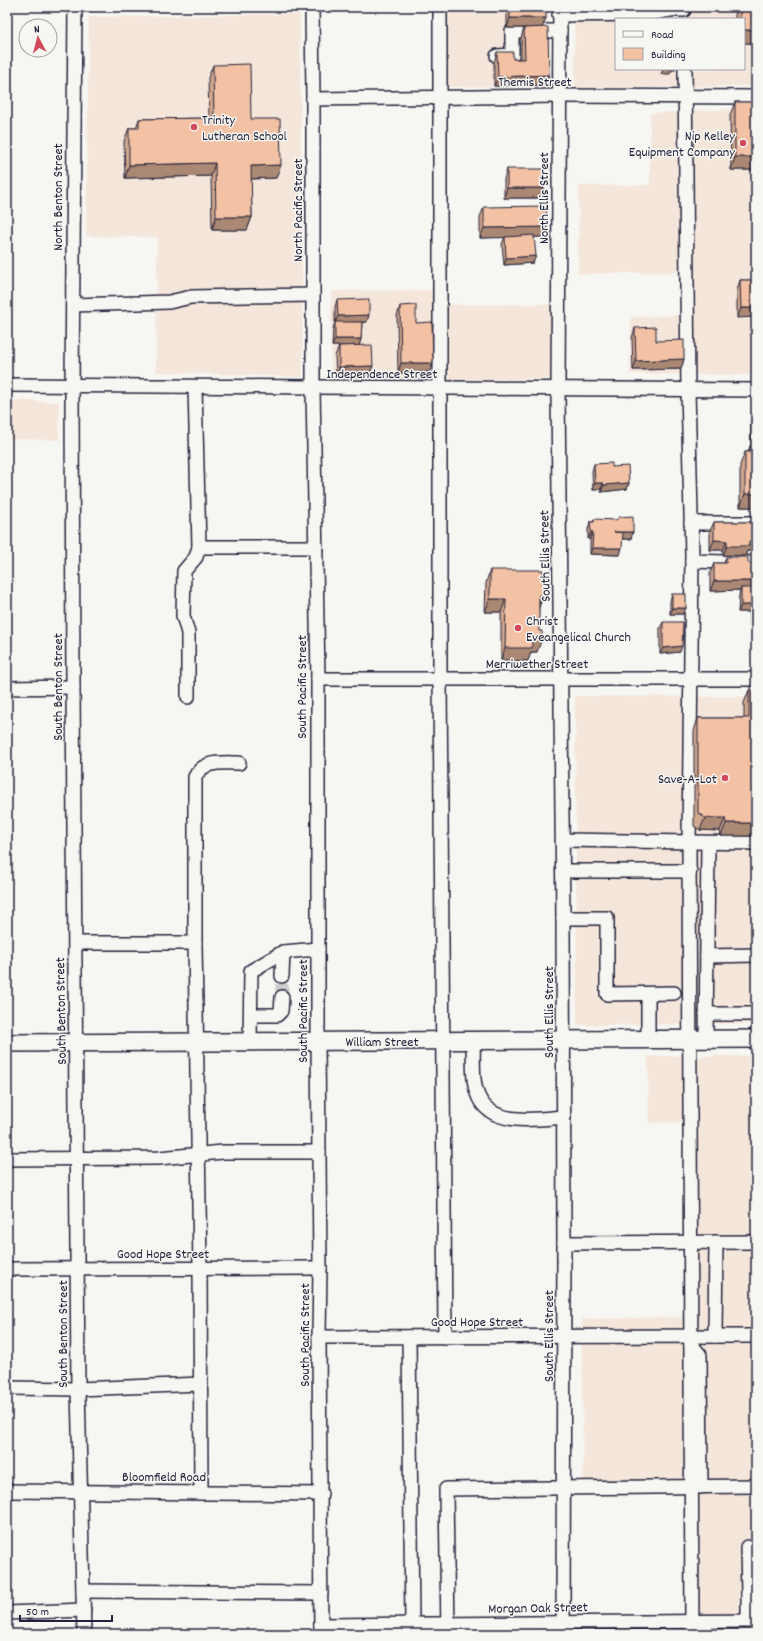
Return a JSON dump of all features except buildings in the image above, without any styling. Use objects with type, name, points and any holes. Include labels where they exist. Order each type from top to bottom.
[{"type":"main road","name":"William Street","points":[[7,1043],[756,1039]]},
{"type":"street","name":"North Benton Street","points":[[72,387],[75,7]]},
{"type":"street","name":"North Pacific Street","points":[[312,7],[313,388]]},
{"type":"street","points":[[440,7],[440,679],[445,1337]]},
{"type":"street","points":[[560,11],[649,14],[670,10],[684,12]]},
{"type":"street","name":"North Ellis Street","points":[[558,390],[560,11]]},
{"type":"street","points":[[496,56],[512,55],[512,31],[560,31]]},
{"type":"street","points":[[685,70],[688,390],[692,561],[689,842],[698,1039],[691,1243],[691,1340],[700,1355],[692,1628]]},
{"type":"street","name":"Themis Street","points":[[313,99],[560,96],[756,97]]},
{"type":"street","points":[[73,305],[169,302],[191,297],[313,295]]},
{"type":"street","name":"Independence Street","points":[[7,385],[72,387],[756,390]]},
{"type":"street","name":"South Benton Street","points":[[72,387],[78,1389],[82,1492],[84,1634]]},
{"type":"street","points":[[188,697],[188,633],[183,616],[184,571],[196,557],[199,546],[195,387]]},
{"type":"street","name":"South Pacific Street","points":[[313,388],[318,679],[318,1041],[320,1268],[318,1337],[321,1494],[321,1629]]},
{"type":"street","name":"South Ellis Street","points":[[558,390],[564,918],[563,1628]]},
{"type":"street","points":[[691,523],[756,524]]},
{"type":"street","points":[[199,546],[316,547]]},
{"type":"street","points":[[692,561],[756,563]]},
{"type":"street","name":"Merriwether Street","points":[[318,679],[756,678]]},
{"type":"street","points":[[7,688],[73,687]]},
{"type":"street","points":[[201,1493],[199,1154],[195,1042],[195,777],[198,770],[204,766],[213,764],[239,763]]},
{"type":"street","points":[[563,840],[689,842],[708,844],[756,843]]},
{"type":"street","points":[[698,1039],[706,1014],[708,844]]},
{"type":"street","points":[[563,871],[690,871]]},
{"type":"street","points":[[564,918],[607,918],[607,994],[674,993]]},
{"type":"street","points":[[76,943],[195,943]]},
{"type":"street","points":[[250,1041],[251,971],[283,952],[318,949]]},
{"type":"street","points":[[282,976],[283,952]]},
{"type":"street","points":[[707,956],[756,955]]},
{"type":"street","points":[[648,994],[648,1039]]},
{"type":"street","points":[[251,1015],[277,1015],[281,1011],[282,997]]},
{"type":"street","points":[[706,1014],[756,1014]]},
{"type":"street","points":[[473,1040],[475,1079],[478,1097],[485,1108],[496,1114],[510,1118],[564,1117]]},
{"type":"street","points":[[7,1159],[159,1158],[223,1152],[319,1152]]},
{"type":"street","points":[[564,1242],[756,1242]]},
{"type":"street","points":[[715,1336],[716,1242]]},
{"type":"street","name":"Good Hope Street","points":[[7,1270],[320,1268]]},
{"type":"street","name":"Good Hope Street","points":[[318,1337],[564,1336],[691,1340],[715,1336],[756,1336]]},
{"type":"street","points":[[409,1337],[412,1624]]},
{"type":"street","points":[[7,1388],[78,1389],[201,1384]]},
{"type":"street","points":[[448,1629],[446,1489],[756,1486]]},
{"type":"street","name":"Bloomfield Road","points":[[7,1491],[321,1494]]},
{"type":"street","points":[[747,1547],[752,1595],[752,1621]]},
{"type":"street","points":[[84,1591],[321,1593]]},
{"type":"street","points":[[7,1614],[84,1610]]},
{"type":"street","name":"Morgan Oak Street","points":[[321,1629],[412,1624],[448,1629],[692,1628],[752,1621]]},
{"type":"shaded area","points":[[434,7],[548,7],[549,86],[434,87]]},
{"type":"shaded area","points":[[574,7],[756,7],[756,86],[575,88]]},
{"type":"shaded area","name":"Trinity Lutheran School","points":[[300,14],[303,377],[156,372],[157,237],[86,236],[89,17]]},
{"type":"shaded area","points":[[756,108],[756,375],[630,374],[631,317],[682,315],[682,272],[578,274],[579,186],[650,185],[650,113]]},
{"type":"shaded area","points":[[445,290],[445,305],[551,304],[551,379],[331,380],[331,291]]},
{"type":"shaded area","points":[[7,400],[59,402],[59,440],[7,439]]},
{"type":"shaded area","points":[[575,696],[756,697],[756,1024],[577,1025]]},
{"type":"shaded area","points":[[648,1056],[756,1056],[756,1634],[688,1634],[688,1494],[583,1496],[582,1319],[687,1317],[684,1122],[649,1123]]},
{"type":"tunnel","points":[[282,976],[282,997]]},
{"type":"place","name":"Trinity Lutheran School","points":[[194,127]]},
{"type":"place","name":"Nip Kelley Equipment Company","points":[[743,143]]},
{"type":"place","name":"Christ Eveangelical Church","points":[[518,628]]},
{"type":"place","name":"Save-A-Lot","points":[[725,778]]}]
